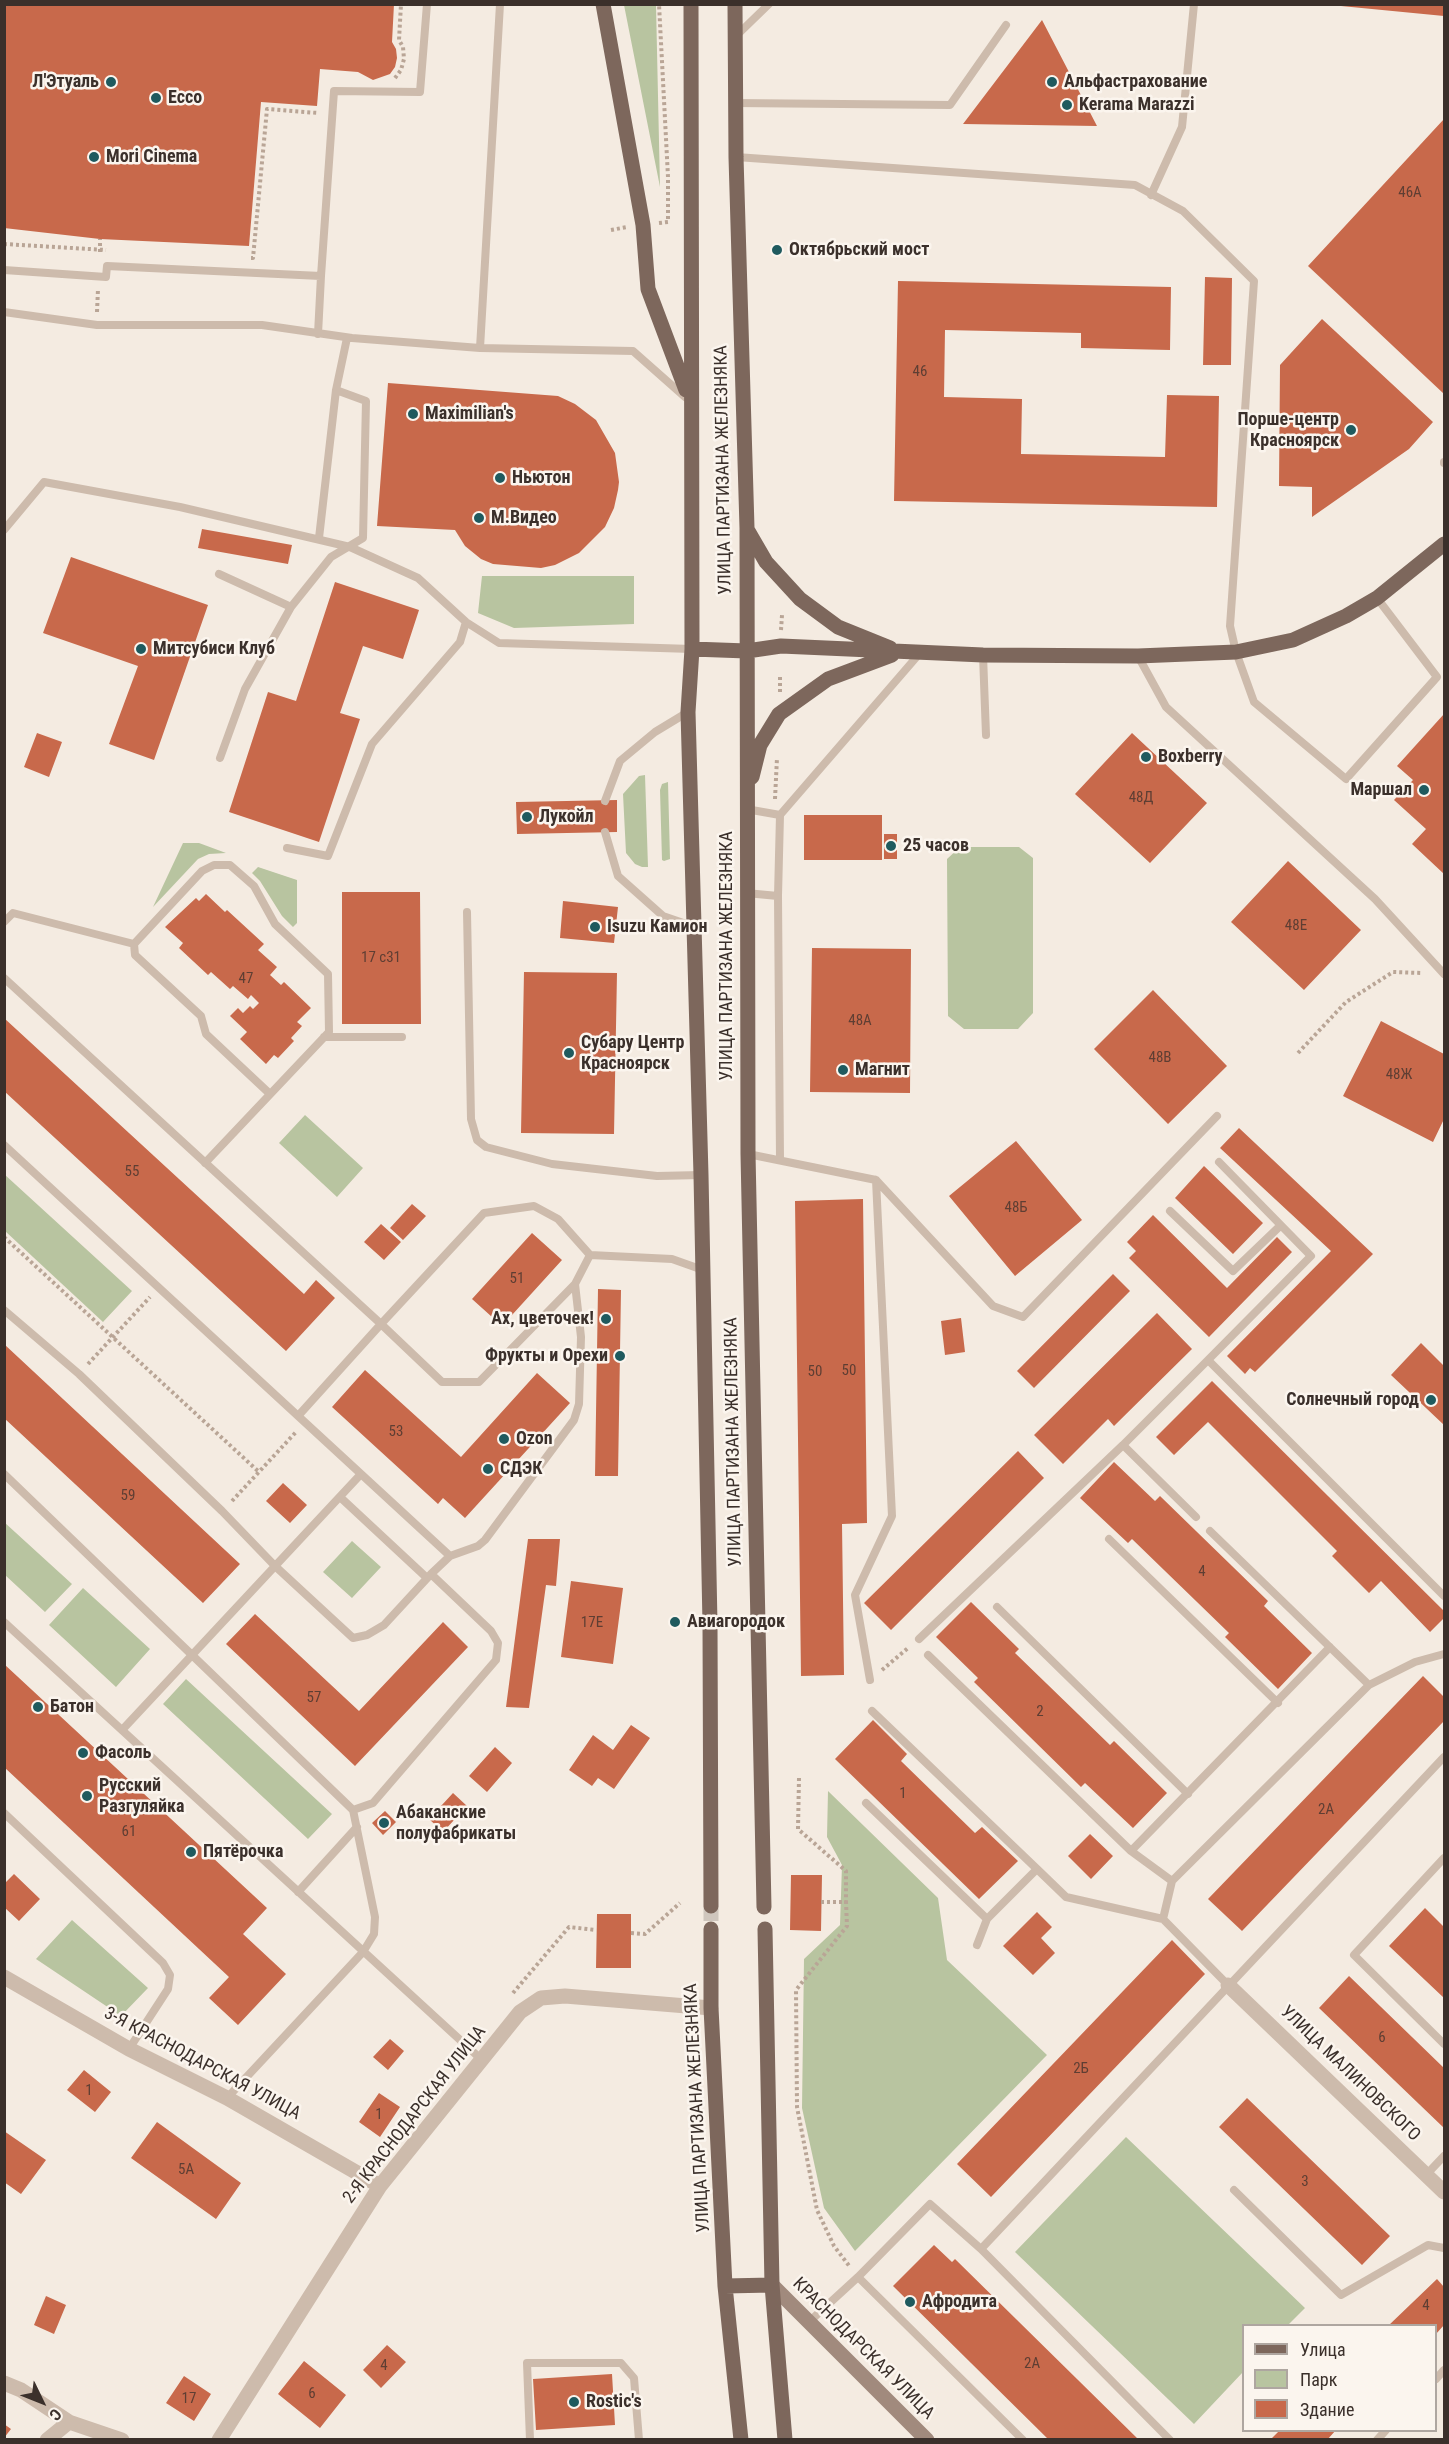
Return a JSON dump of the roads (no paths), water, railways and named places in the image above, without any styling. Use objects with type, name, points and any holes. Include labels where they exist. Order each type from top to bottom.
[{"type":"main road","points":[[603,4],[643,225],[648,289],[690,401]]},
{"type":"main road","name":"УЛИЦА ПАРТИЗАНА ЖЕЛЕЗНЯКА","points":[[690,4],[692,649],[688,712],[703,1270],[710,1636],[711,1906]]},
{"type":"main road","name":"УЛИЦА ПАРТИЗАНА ЖЕЛЕЗНЯКА","points":[[735,4],[735,157],[747,528],[748,1154],[764,1907]]},
{"type":"main road","points":[[747,528],[766,562],[800,598],[838,627],[901,652]]},
{"type":"main road","points":[[692,649],[747,651],[781,646],[983,656],[1138,656],[1236,652],[1293,640],[1346,616],[1377,598],[1444,544]]},
{"type":"main road","points":[[746,803],[760,745],[779,714],[828,679],[901,652]]},
{"type":"main road","name":"УЛИЦА ПАРТИЗАНА ЖЕЛЕЗНЯКА","points":[[711,1929],[711,2008],[725,2286],[741,2439]]},
{"type":"main road","points":[[765,1929],[772,2285],[785,2439]]},
{"type":"main road","points":[[725,2286],[772,2285]]},
{"type":"main road","name":"КРАСНОДАРСКАЯ УЛИЦА","points":[[772,2285],[927,2439]]},
{"type":"street","name":"3-Я КРАСНОДАРСКАЯ УЛИЦА","points":[[4,1977],[129,2049],[227,2098],[380,2186]]},
{"type":"street","name":"УЛИЦА МАЛИНОВСКОГО","points":[[1228,1984],[1444,2192]]},
{"type":"street","name":"2-Я КРАСНОДАРСКАЯ УЛИЦА","points":[[219,2439],[380,2186],[520,2012],[541,1998],[565,1996],[711,2008]]},
{"type":"street","points":[[4,2383],[21,2390],[69,2422],[122,2439]]},
{"type":"street","points":[[47,2439],[69,2422]]},
{"type":"lane","points":[[318,334],[334,91],[420,92],[427,4]]},
{"type":"lane","points":[[480,348],[500,4]]},
{"type":"lane","points":[[734,37],[769,4]]},
{"type":"lane","points":[[1151,195],[1182,127],[1194,4]]},
{"type":"lane","points":[[735,103],[950,105],[1006,25]]},
{"type":"lane","points":[[735,157],[1135,185],[1184,211],[1254,281],[1230,626],[1236,652],[1254,702],[1346,779],[1437,677],[1377,598]]},
{"type":"lane","points":[[4,270],[106,277],[107,266],[321,276]]},
{"type":"lane","points":[[4,312],[97,325],[262,326],[347,338],[480,348],[633,351],[690,401]]},
{"type":"lane","points":[[319,538],[336,390],[347,338]]},
{"type":"lane","points":[[220,758],[245,689],[291,607],[331,557],[363,538],[366,400],[336,390]]},
{"type":"lane","points":[[4,530],[44,482],[180,507],[350,547],[418,578],[466,622],[499,643],[692,649]]},
{"type":"lane","points":[[219,574],[291,607]]},
{"type":"lane","points":[[287,848],[328,856],[372,744],[460,642],[466,622]]},
{"type":"lane","points":[[780,1160],[777,814],[920,653]]},
{"type":"lane","points":[[983,656],[986,735]]},
{"type":"lane","points":[[1138,656],[1166,707],[1375,899],[1444,974]]},
{"type":"lane","points":[[605,801],[620,761],[655,732],[688,712]]},
{"type":"lane","points":[[746,803],[777,814]]},
{"type":"lane","points":[[605,832],[618,876],[663,916],[695,927]]},
{"type":"lane","points":[[205,1163],[329,1032],[328,974],[275,924],[254,886],[230,866],[214,865],[202,872],[134,944],[135,955],[201,1017],[206,1034],[270,1094]]},
{"type":"lane","points":[[746,893],[778,896]]},
{"type":"lane","points":[[467,912],[471,1119],[477,1140],[486,1147],[552,1164],[657,1176],[701,1175]]},
{"type":"lane","points":[[4,922],[13,913],[134,944]]},
{"type":"lane","points":[[4,978],[442,1382],[480,1382],[575,1284],[591,1255]]},
{"type":"lane","points":[[324,1037],[402,1037]]},
{"type":"lane","points":[[748,1154],[876,1180],[993,1306],[1023,1317],[1217,1116]]},
{"type":"lane","points":[[4,1145],[450,1556]]},
{"type":"lane","points":[[919,1639],[1123,1446],[1311,1256],[1219,1162]]},
{"type":"lane","points":[[870,1680],[855,1595],[892,1516],[876,1180]]},
{"type":"lane","points":[[302,1419],[381,1324],[483,1213],[534,1206],[558,1219],[591,1255],[672,1258],[703,1270]]},
{"type":"lane","points":[[1170,1211],[1233,1271],[1280,1226]]},
{"type":"lane","points":[[4,1310],[79,1374],[222,1511],[275,1566],[353,1638],[367,1635],[384,1625],[450,1556],[478,1546],[485,1540],[574,1420],[579,1404],[580,1337],[575,1284]]},
{"type":"lane","points":[[1208,1360],[1444,1596]]},
{"type":"lane","points":[[1123,1446],[1196,1517]]},
{"type":"lane","points":[[4,1474],[353,1810],[375,1917],[374,1935],[363,1952],[227,2098]]},
{"type":"lane","points":[[123,1729],[361,1474]]},
{"type":"lane","points":[[340,1497],[491,1631],[498,1643],[496,1660],[373,1803],[353,1810]]},
{"type":"lane","points":[[1210,1531],[1369,1685]]},
{"type":"lane","points":[[1109,1539],[1278,1703]]},
{"type":"lane","points":[[997,1607],[1188,1794]]},
{"type":"lane","points":[[4,1622],[482,2060]]},
{"type":"lane","points":[[1131,1851],[1278,1703],[1330,1647]]},
{"type":"lane","points":[[1163,1919],[1172,1881],[1369,1685],[1415,1662],[1444,1654]]},
{"type":"lane","points":[[928,1655],[1131,1851],[1172,1881]]},
{"type":"lane","points":[[872,1711],[1066,1897],[1163,1919],[1228,1984]]},
{"type":"lane","points":[[981,2249],[1444,1757]]},
{"type":"lane","points":[[866,1803],[987,1919]]},
{"type":"lane","points":[[4,1813],[163,1963],[171,1975],[168,1989],[129,2049]]},
{"type":"lane","points":[[298,1892],[357,1827]]},
{"type":"lane","points":[[1444,1858],[1354,1955],[1444,2044]]},
{"type":"lane","points":[[977,1945],[987,1919],[1037,1869]]},
{"type":"lane","points":[[1426,2175],[1444,2156]]},
{"type":"lane","points":[[1234,2190],[1341,2295],[1428,2245],[1444,2248]]},
{"type":"lane","points":[[810,2321],[858,2277],[930,2204],[981,2249],[1170,2439]]},
{"type":"lane","points":[[858,2277],[1023,2439]]},
{"type":"lane","points":[[530,2439],[527,2363],[621,2362],[634,2378],[639,2439]]},
{"type":"tunnel","points":[[711,1906],[711,1929]]},
{"type":"place","name":"Л'Этуаль","points":[[111,82]]},
{"type":"place","name":"Альфастрахование","points":[[1052,82]]},
{"type":"place","name":"Ecco","points":[[156,98]]},
{"type":"place","name":"Kerama Marazzi","points":[[1067,105]]},
{"type":"place","name":"Mori Cinema","points":[[94,157]]},
{"type":"place","name":"Октябрьский мост","points":[[777,250]]},
{"type":"place","name":"Maximilian's","points":[[413,414]]},
{"type":"place","name":"Порше-центр Красноярск","points":[[1351,430]]},
{"type":"place","name":"Ньютон","points":[[500,478]]},
{"type":"place","name":"М.Видео","points":[[479,518]]},
{"type":"place","name":"Митсубиси Клуб","points":[[141,649]]},
{"type":"place","name":"Boxberry","points":[[1146,757]]},
{"type":"place","name":"Маршал","points":[[1424,790]]},
{"type":"place","name":"Лукойл","points":[[527,817]]},
{"type":"place","name":"25 часов","points":[[891,846]]},
{"type":"place","name":"Isuzu Камион","points":[[595,927]]},
{"type":"place","name":"Субару Центр Красноярск","points":[[569,1053]]},
{"type":"place","name":"Магнит","points":[[843,1070]]},
{"type":"place","name":"Ах, цветочек!","points":[[606,1319]]},
{"type":"place","name":"Фрукты и Орехи","points":[[620,1356]]},
{"type":"place","name":"Солнечный город","points":[[1431,1400]]},
{"type":"place","name":"Ozon","points":[[504,1439]]},
{"type":"place","name":"СДЭК","points":[[488,1469]]},
{"type":"place","name":"Авиагородок","points":[[675,1622]]},
{"type":"place","name":"Батон","points":[[38,1707]]},
{"type":"place","name":"Фасоль","points":[[83,1753]]},
{"type":"place","name":"Русский Разгуляйка","points":[[87,1796]]},
{"type":"place","name":"Абаканские полуфабрикаты","points":[[384,1823]]},
{"type":"place","name":"Пятёрочка","points":[[191,1852]]},
{"type":"place","name":"Афродита","points":[[910,2302]]},
{"type":"place","name":"Rostic's","points":[[574,2402]]}]
